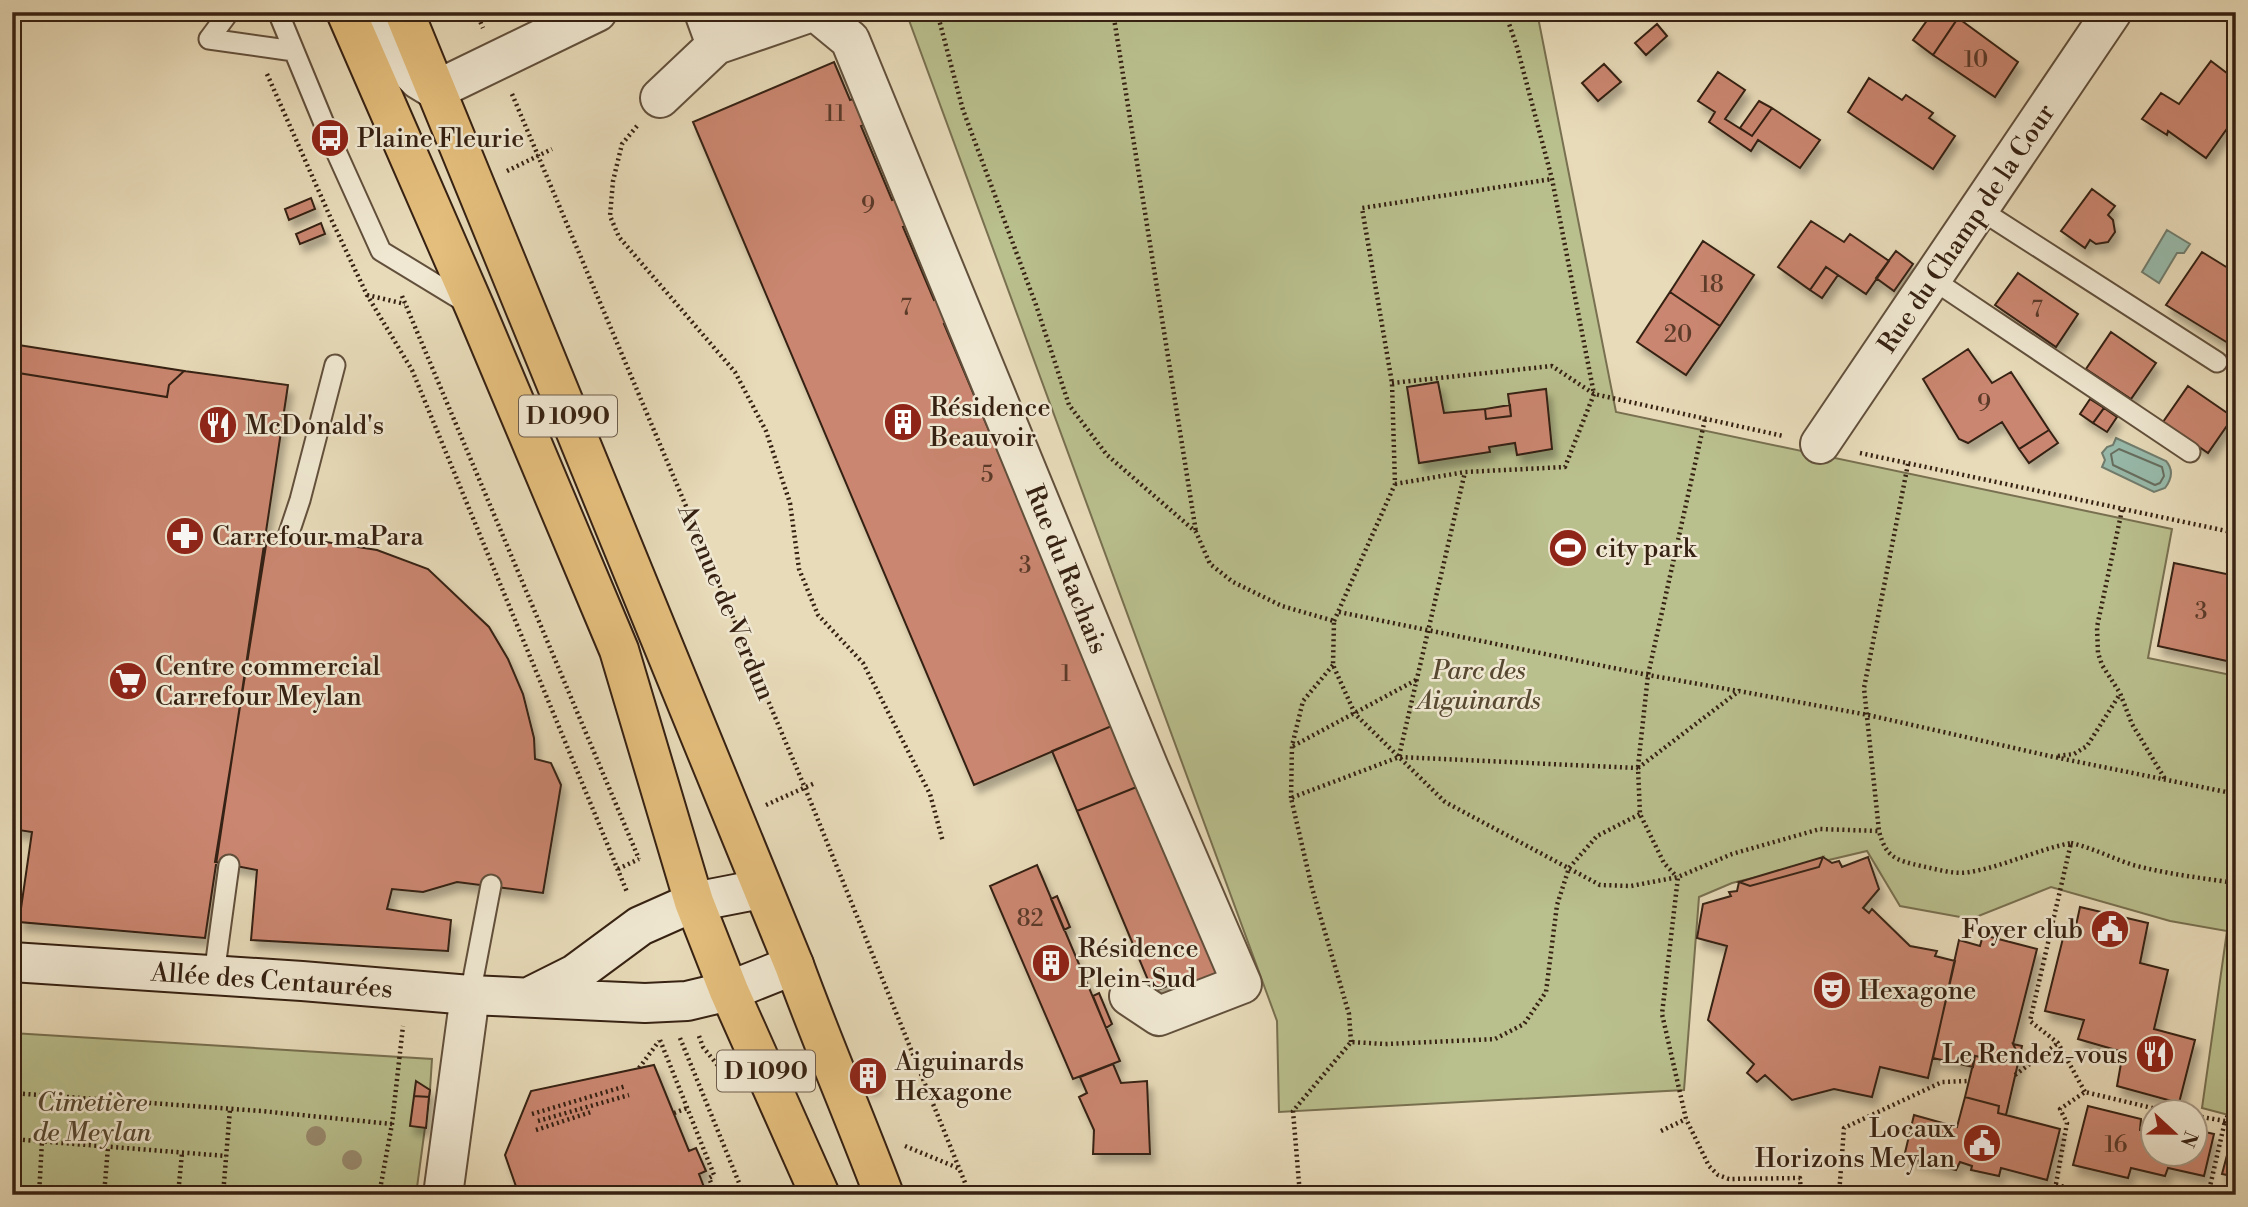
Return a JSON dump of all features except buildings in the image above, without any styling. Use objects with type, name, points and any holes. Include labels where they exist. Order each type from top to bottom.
[{"type":"main road","name":"D 1090","points":[[345,12],[475,308],[619,650],[694,902],[729,991],[820,1195]]},
{"type":"main road","name":"D 1090","points":[[404,12],[793,965],[884,1195]]},
{"type":"street","points":[[354,12],[418,79],[436,90],[597,12]]},
{"type":"street","name":"Rue du Rachais","points":[[660,99],[710,29],[814,12],[850,40],[1149,768],[1241,984],[1159,1016],[1129,996]]},
{"type":"street","name":"Rue du Champ de la Cour","points":[[1820,444],[2112,12]]},
{"type":"street","name":"Allée des Centaurées","points":[[531,996],[575,974],[648,923],[694,902],[761,889]]},
{"type":"street","name":"Allée des Centaurées","points":[[12,962],[470,995],[677,1002],[729,991],[793,965]]},
{"type":"street","points":[[443,1195],[470,995]]},
{"type":"lane","points":[[229,12],[209,39],[294,51]]},
{"type":"lane","points":[[278,12],[330,138],[382,251],[475,308]]},
{"type":"lane","points":[[1979,209],[2217,362]]},
{"type":"lane","points":[[1932,279],[2190,452]]},
{"type":"lane","points":[[288,536],[335,365]]},
{"type":"lane","points":[[214,975],[229,865]]},
{"type":"lane","points":[[470,995],[491,885]]},
{"type":"path","name":"Avenue de Verdun","points":[[477,12],[805,788],[970,1195]]},
{"type":"path","points":[[937,12],[962,110],[1036,305],[1069,405],[1107,455],[1196,532]]},
{"type":"path","points":[[1113,12],[1196,532],[1210,564],[1233,582],[1282,606],[1334,621]]},
{"type":"path","points":[[1395,484],[1465,472],[1565,467],[1594,394],[1552,179],[1505,12]]},
{"type":"path","points":[[255,44],[367,295],[412,370],[613,856],[648,923]]},
{"type":"path","points":[[660,99],[622,144],[612,181],[610,216],[619,237],[735,372],[766,430],[790,503],[799,569],[818,615],[863,663],[930,794],[943,842]]},
{"type":"path","points":[[1552,179],[1362,208],[1392,383],[1395,484],[1334,621],[1333,665],[1356,714],[1445,802],[1600,885],[1631,887],[1678,877],[1732,855],[1820,830],[1879,831]]},
{"type":"path","points":[[382,251],[639,859],[648,923]]},
{"type":"path","points":[[367,295],[405,304]]},
{"type":"path","points":[[1392,383],[1552,366],[1594,394]]},
{"type":"path","points":[[1678,877],[1664,863],[1640,814],[1638,768],[1648,675],[1705,419]]},
{"type":"path","points":[[1908,464],[1864,688],[1879,831],[1890,855],[1899,860],[1947,872],[1968,873],[2070,843],[2093,848],[2130,864],[2174,875],[2236,883]]},
{"type":"path","points":[[1399,757],[1465,472]]},
{"type":"path","points":[[2165,779],[2132,724],[2120,693],[2102,665],[2097,642],[2097,627],[2122,510],[2236,533]]},
{"type":"path","points":[[1339,612],[1648,675],[1868,715],[2236,794]]},
{"type":"path","points":[[1300,1195],[1293,1111],[1350,1042],[1349,1014],[1312,888],[1291,798],[1292,746],[1303,701],[1333,665]]},
{"type":"path","points":[[1292,746],[1418,679]]},
{"type":"path","points":[[1291,798],[1399,757],[1638,768],[1739,691]]},
{"type":"path","points":[[2054,757],[2074,754],[2087,746],[2120,693]]},
{"type":"path","points":[[1350,1042],[1385,1044],[1495,1039],[1524,1024],[1546,992],[1557,905],[1569,868],[1597,836],[1640,814]]},
{"type":"path","points":[[2070,843],[2030,1021],[2058,1043],[2085,1092]]},
{"type":"path","points":[[1678,877],[1662,1014],[1686,1119],[1709,1166],[1718,1175],[1729,1179],[1800,1178],[1801,1195]]},
{"type":"path","points":[[379,1195],[392,1124],[407,989]]},
{"type":"path","points":[[677,1002],[703,1047],[727,1076]]},
{"type":"path","points":[[677,1002],[744,1195]]},
{"type":"path","points":[[639,1069],[660,1040],[715,1175],[709,1178],[716,1195]]},
{"type":"path","points":[[2015,1075],[2058,1043]]},
{"type":"path","points":[[1839,1195],[1844,1128],[1941,1082],[1969,1081]]},
{"type":"path","points":[[532,1114],[626,1086]]},
{"type":"path","points":[[2054,1195],[2067,1123],[2060,1109],[2085,1092],[2140,1105]]},
{"type":"path","points":[[12,1093],[392,1124]]},
{"type":"path","points":[[538,1121],[629,1095]]},
{"type":"path","points":[[2208,1195],[2225,1121],[2236,1101]]},
{"type":"path","points":[[674,1113],[687,1108]]},
{"type":"path","points":[[223,1195],[230,1109]]},
{"type":"path","points":[[536,1130],[591,1112]]},
{"type":"path","points":[[2210,1118],[2225,1121]]},
{"type":"path","points":[[1661,1130],[1686,1119]]},
{"type":"path","points":[[12,1139],[226,1156]]},
{"type":"path","points":[[39,1195],[42,1141]]},
{"type":"path","points":[[905,1146],[959,1169]]},
{"type":"path","points":[[104,1195],[108,1147]]},
{"type":"path","points":[[178,1195],[182,1153]]},
{"type":"path","points":[[2056,1185],[2105,1195]]},
{"type":"green space","name":"Parc des Aiguinards","points":[[906,12],[1537,12],[1616,412],[2172,529],[2148,658],[2236,676],[2232,708],[2236,712],[2236,1117],[2210,1110],[2210,1098],[2203,1098],[2227,931],[2170,921],[2051,887],[1971,919],[1900,906],[1867,851],[1732,883],[1699,897],[1684,1090],[1279,1112],[1277,1021]]},
{"type":"green space","name":"Cimetière de Meylan","points":[[12,1033],[432,1059],[416,1195],[12,1195]]},
{"type":"water","points":[[2167,230],[2190,244],[2184,253],[2177,253],[2159,283],[2142,272]]},
{"type":"water","points":[[2116,438],[2166,461],[2171,475],[2165,488],[2154,492],[2102,467],[2105,460],[2102,453],[2113,445]]},
{"type":"place","name":"Plaine Fleurie","points":[[330,138]]},
{"type":"place","name":"Résidence Beauvoir","points":[[903,422]]},
{"type":"place","name":"McDonald's","points":[[218,425]]},
{"type":"place","name":"Carrefour maPara","points":[[185,536]]},
{"type":"place","name":"city park","points":[[1568,548]]},
{"type":"place","name":"Centre commercial Carrefour Meylan","points":[[128,681]]},
{"type":"place","name":"Foyer club","points":[[2110,929]]},
{"type":"place","name":"Résidence Plein-Sud","points":[[1051,963]]},
{"type":"place","name":"Hexagone","points":[[1832,990]]},
{"type":"place","name":"Le Rendez-vous","points":[[2155,1054]]},
{"type":"place","name":"Aiguinards Hexagone","points":[[868,1076]]},
{"type":"place","name":"Locaux Horizons Meylan","points":[[1982,1143]]}]
